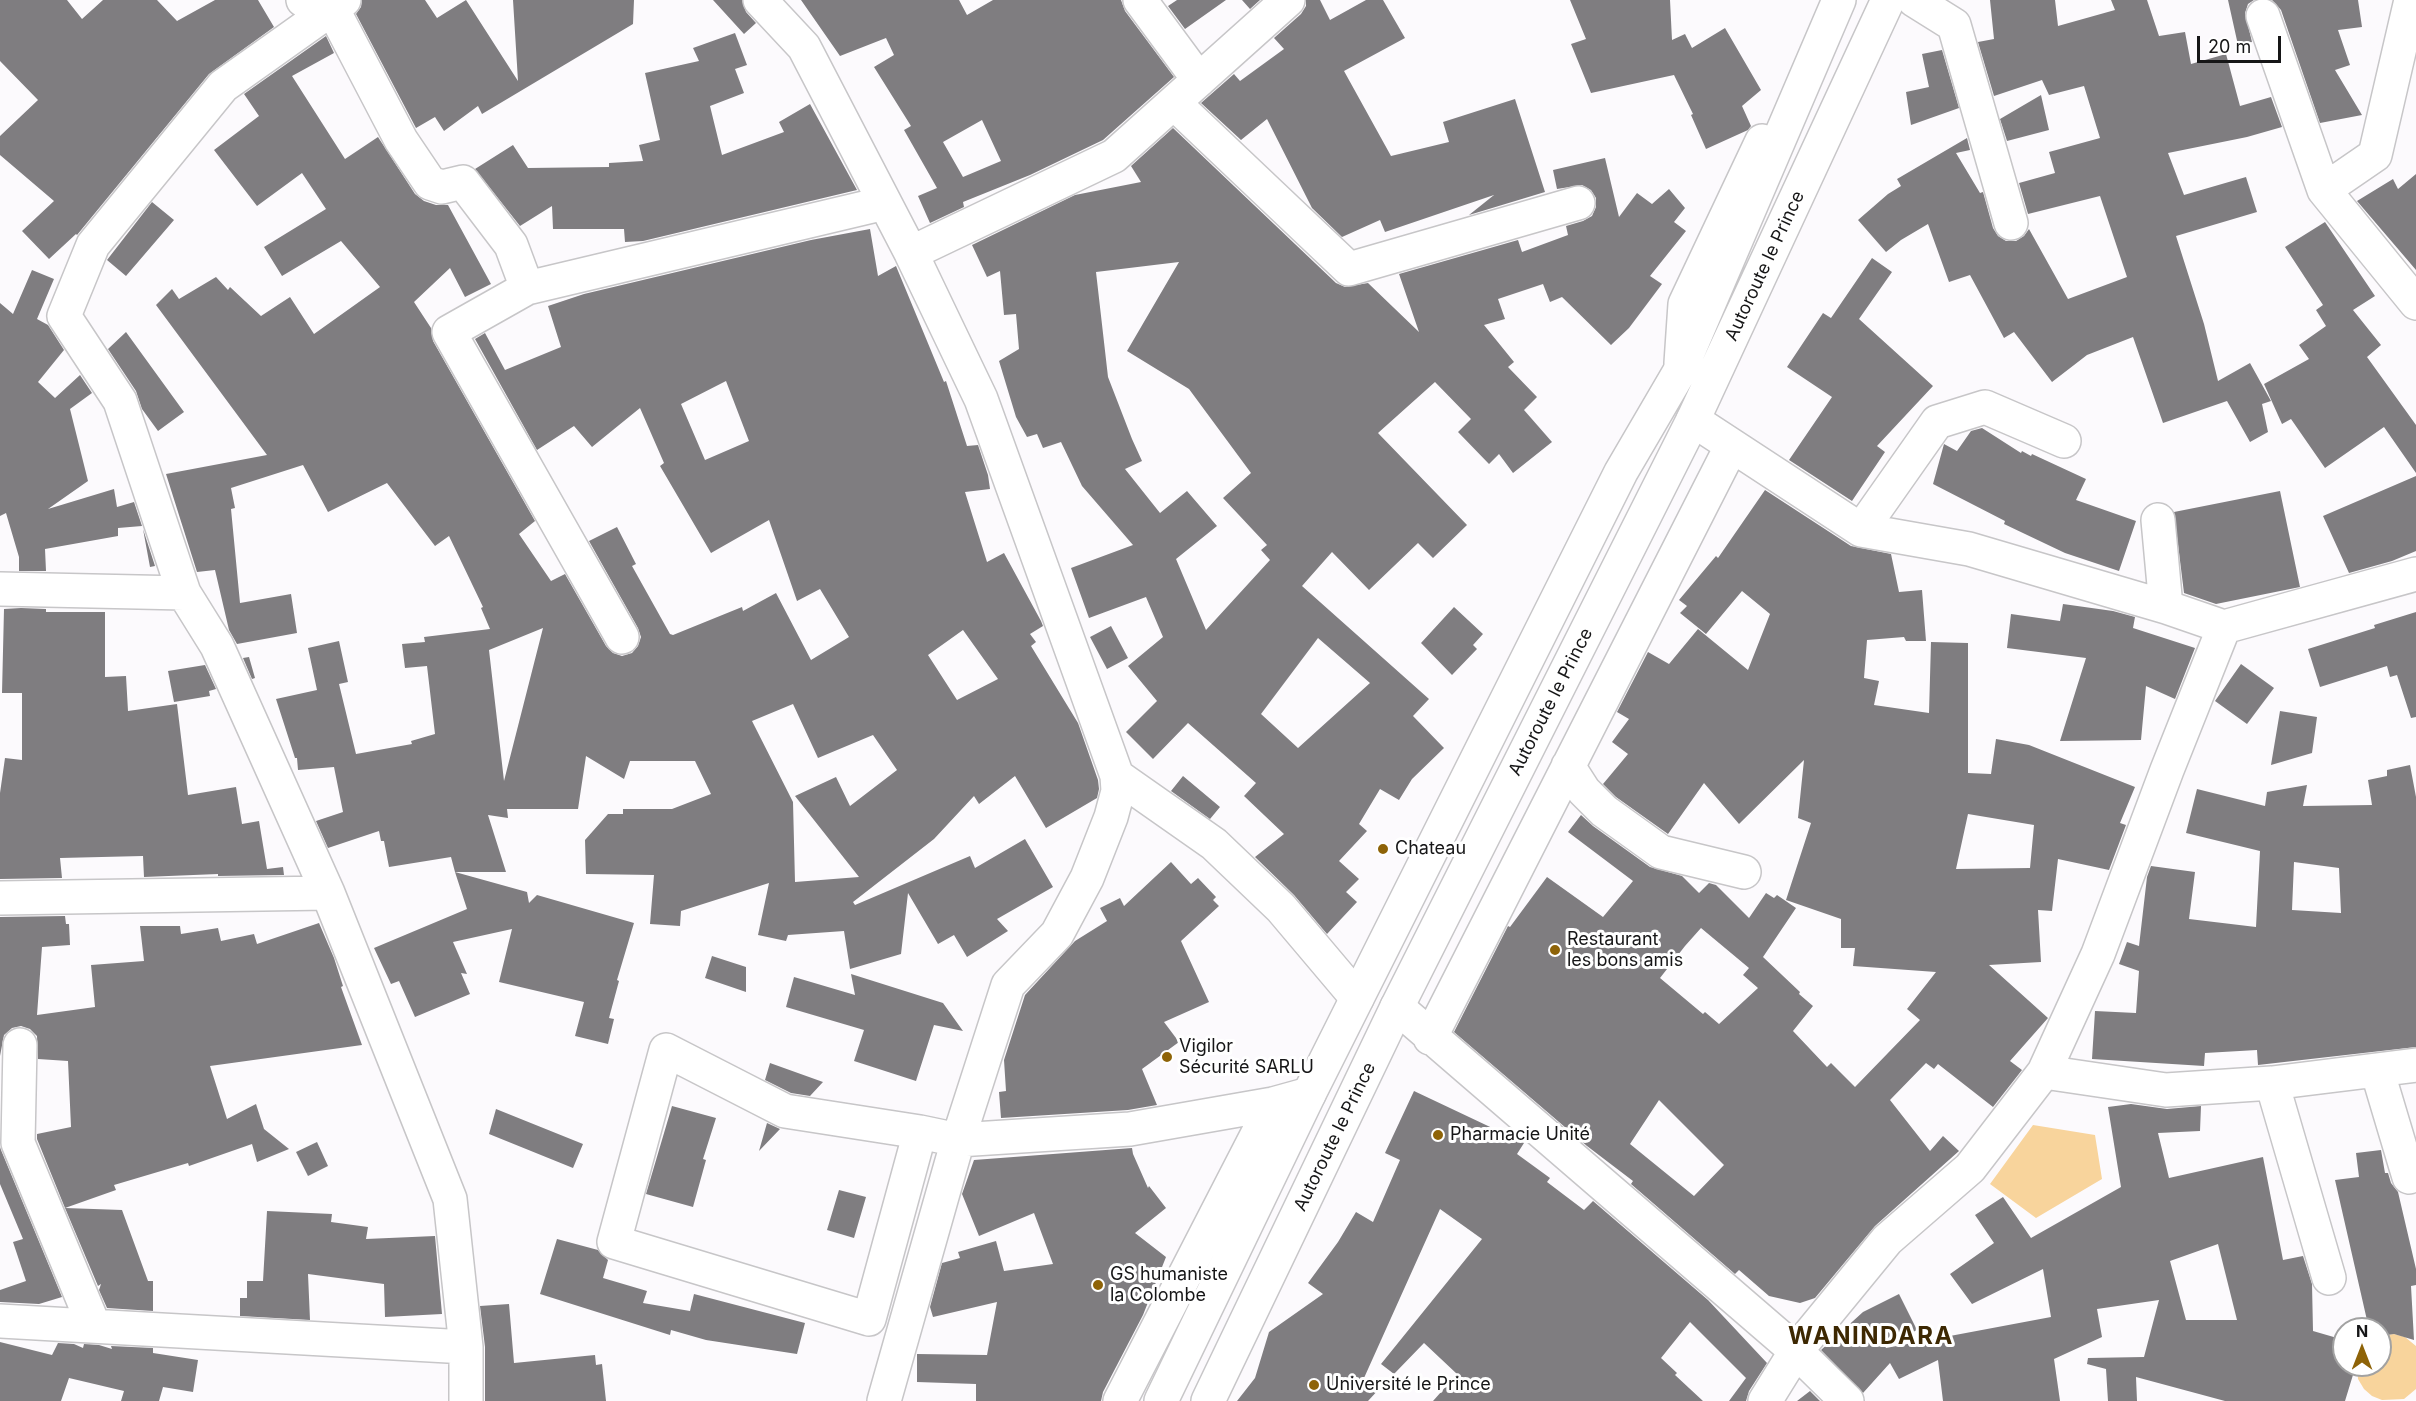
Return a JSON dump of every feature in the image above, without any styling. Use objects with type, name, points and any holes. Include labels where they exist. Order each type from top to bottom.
[{"type":"street","points":[[760,0],[804,47],[911,253],[981,399],[1117,776],[1118,791],[1111,817],[1087,878],[1057,934],[1008,985],[958,1140],[884,1401]]},
{"type":"street","points":[[1140,0],[1199,80]]},
{"type":"street","points":[[911,253],[1114,156],[1288,0]]},
{"type":"street","points":[[1680,371],[1685,304],[1806,49],[1825,0]]},
{"type":"street","name":"Autoroute le Prince","points":[[1161,1401],[1309,1094],[1621,472],[1680,371],[1839,0]]},
{"type":"street","name":"Autoroute le Prince","points":[[1208,1401],[1397,1007],[1693,420],[1888,0]]},
{"type":"street","points":[[1914,0],[1954,25],[2011,223]]},
{"type":"street","points":[[2324,190],[2375,155],[2411,0]]},
{"type":"street","points":[[466,1401],[466,1347],[450,1199],[328,893],[217,646],[184,593],[120,401],[64,316],[93,245],[223,86],[326,3],[406,148],[430,183],[442,186],[463,182],[511,245],[527,288]]},
{"type":"street","points":[[2263,16],[2324,190],[2410,284]]},
{"type":"street","points":[[1174,103],[1349,269],[1578,203]]},
{"type":"street","points":[[622,637],[449,332],[527,288],[885,203]]},
{"type":"street","points":[[1861,530],[1938,422],[1985,407],[2064,441]]},
{"type":"street","points":[[1693,420],[1861,530],[1969,549],[2166,606],[2224,627],[2416,574]]},
{"type":"street","points":[[1430,1038],[1731,447]]},
{"type":"street","points":[[2158,520],[2166,606]]},
{"type":"street","points":[[0,589],[184,593]]},
{"type":"street","points":[[1765,1401],[1796,1351],[1887,1240],[1970,1168],[2044,1072],[2098,954],[2224,627]]},
{"type":"street","points":[[1568,766],[1584,791],[1604,811],[1661,852],[1744,872]]},
{"type":"street","points":[[1117,776],[1214,844],[1281,908],[1358,998]]},
{"type":"street","points":[[0,898],[328,893]]},
{"type":"street","points":[[1397,1007],[1430,1038],[1796,1351],[1847,1401]]},
{"type":"street","points":[[20,1046],[18,1143],[94,1326]]},
{"type":"street","points":[[920,1132],[869,1319],[614,1242],[666,1050],[785,1111],[920,1132],[958,1140],[1130,1129],[1273,1104],[1309,1094]]},
{"type":"street","points":[[2044,1072],[2166,1090],[2272,1083],[2416,1065]]},
{"type":"street","points":[[2377,1070],[2409,1177]]},
{"type":"street","points":[[2272,1083],[2329,1278]]},
{"type":"street","points":[[1120,1401],[1273,1104]]},
{"type":"street","points":[[0,1321],[466,1347]]},
{"type":"shaded area","points":[[2033,1125],[2095,1135],[2102,1179],[2036,1218],[1990,1184]]},
{"type":"shaded area","points":[[2392,1334],[2405,1337],[2416,1346],[2416,1389],[2404,1399],[2382,1400],[2372,1396],[2364,1389],[2358,1377],[2392,1377]]},
{"type":"building","points":[[0,0],[67,0],[82,19],[103,0],[157,0],[177,21],[215,0],[258,0],[274,27],[209,74],[77,235],[49,259],[22,231],[54,201],[0,155],[0,136],[38,100],[0,61]]},
{"type":"building","points":[[362,0],[425,0],[437,18],[466,0],[518,81],[513,0],[634,0],[633,24],[482,114],[478,106],[444,131],[435,117],[416,128],[356,14],[361,7]]},
{"type":"building","points":[[713,0],[742,0],[746,12],[756,23],[744,34]]},
{"type":"building","points":[[801,0],[959,0],[967,15],[993,0],[1121,0],[1125,11],[1174,77],[1103,140],[1030,175],[963,202],[964,207],[930,223],[918,196],[937,188],[904,130],[911,126],[874,67],[894,55],[886,38],[840,56]],"holes":[[[982,120],[1001,161],[963,177],[943,142]]]},
{"type":"building","points":[[1177,0],[1226,0],[1185,29],[1168,6]]},
{"type":"building","points":[[1242,0],[1260,0],[1250,9]]},
{"type":"building","points":[[1306,0],[1320,0],[1330,20],[1366,0],[1383,0],[1405,38],[1344,71],[1391,156],[1449,142],[1443,122],[1515,99],[1545,192],[1469,215],[1494,195],[1385,232],[1380,220],[1342,237],[1312,208],[1267,119],[1241,140],[1201,103],[1234,74],[1240,81],[1284,49],[1274,38],[1301,14],[1306,6]]},
{"type":"building","points":[[1570,0],[1670,0],[1672,40],[1685,34],[1692,48],[1725,28],[1761,90],[1742,106],[1751,126],[1748,130],[1706,149],[1691,115],[1693,114],[1674,75],[1591,93],[1571,44],[1586,39]]},
{"type":"building","points":[[1990,0],[2055,0],[2058,26],[2115,10],[2111,0],[2147,0],[2159,36],[2185,32],[2191,64],[2226,54],[2240,106],[2271,97],[2282,127],[2247,137],[2168,153],[2184,195],[2246,177],[2257,212],[2176,236],[2204,324],[2218,381],[2250,363],[2271,401],[2262,404],[2268,432],[2250,442],[2227,401],[2163,423],[2133,337],[2087,355],[2052,382],[2014,332],[2004,338],[1970,275],[1949,282],[1928,224],[1886,252],[1858,220],[1901,186],[1897,179],[1967,138],[1970,150],[1956,153],[1980,193],[1983,192],[1993,228],[1998,236],[2006,241],[2016,241],[2029,229],[2068,299],[2127,277],[2100,196],[2028,214],[2019,183],[2055,173],[2049,152],[2100,138],[2084,86],[2049,95],[2042,80],[1994,96],[1978,42],[1994,39]]},
{"type":"building","points":[[2228,0],[2254,0],[2248,4],[2245,13],[2252,42],[2238,45]]},
{"type":"building","points":[[2272,0],[2358,0],[2362,27],[2338,30],[2350,65],[2335,70],[2362,115],[2320,123],[2281,10]]},
{"type":"building","points":[[735,33],[747,65],[735,69],[744,93],[710,106],[722,155],[784,132],[779,122],[810,104],[857,190],[643,241],[625,242],[624,229],[553,229],[552,206],[520,226],[475,169],[513,145],[528,168],[609,167],[609,163],[643,161],[639,145],[660,140],[645,73],[699,61],[693,48]]},
{"type":"building","points":[[326,36],[334,53],[292,76],[345,159],[378,137],[415,194],[424,201],[436,205],[448,205],[491,284],[465,297],[450,268],[414,302],[431,328],[433,341],[535,521],[519,534],[551,581],[565,574],[606,646],[613,653],[622,656],[632,653],[641,637],[589,541],[617,527],[636,564],[632,566],[670,634],[673,635],[742,607],[743,611],[776,593],[811,660],[849,637],[820,589],[797,601],[769,520],[711,553],[660,466],[664,463],[640,408],[592,447],[574,426],[537,450],[475,339],[485,333],[505,370],[561,347],[548,306],[584,294],[811,240],[870,229],[878,276],[896,266],[944,382],[946,381],[967,446],[978,445],[990,489],[965,492],[987,562],[1004,553],[1041,621],[1043,626],[1030,634],[1036,642],[1031,646],[1078,723],[1099,789],[1097,798],[1046,828],[1015,776],[979,804],[974,796],[934,839],[853,902],[855,905],[970,856],[975,868],[1025,839],[1053,887],[997,919],[1008,931],[967,957],[954,935],[938,944],[908,893],[901,954],[850,969],[844,931],[788,935],[786,941],[758,935],[769,883],[681,911],[680,926],[650,924],[654,875],[586,874],[585,840],[608,814],[623,814],[623,809],[672,809],[711,794],[695,761],[630,761],[624,779],[586,756],[578,809],[507,809],[508,818],[488,815],[506,872],[455,872],[451,857],[389,867],[384,841],[381,841],[379,831],[328,848],[316,821],[343,812],[334,767],[298,770],[297,758],[295,758],[276,699],[317,690],[308,648],[339,641],[348,682],[339,684],[356,754],[412,744],[411,741],[435,734],[427,666],[405,668],[402,644],[425,642],[424,637],[490,629],[481,608],[483,607],[449,536],[435,546],[387,483],[328,512],[303,465],[231,488],[235,508],[231,509],[240,603],[291,594],[297,633],[237,644],[229,630],[215,570],[197,572],[166,474],[267,455],[156,305],[172,289],[179,299],[216,277],[228,290],[230,287],[261,316],[290,297],[314,334],[380,287],[341,241],[282,276],[264,247],[326,209],[302,173],[257,206],[214,150],[259,116],[244,94]],"holes":[[[726,381],[749,441],[705,460],[681,404]],[[543,628],[504,781],[489,650]],[[963,630],[998,679],[957,700],[928,655]],[[793,704],[818,758],[873,735],[897,770],[850,806],[836,777],[795,796],[859,877],[795,882],[793,802],[752,721]]]},
{"type":"building","points":[[1942,50],[1959,108],[1911,125],[1906,92],[1929,87],[1922,54]]},
{"type":"building","points":[[2041,95],[2049,130],[2007,141],[2000,119]]},
{"type":"building","points":[[1173,128],[1336,283],[1345,287],[1368,283],[1419,332],[1399,274],[1518,240],[1522,252],[1568,235],[1566,226],[1592,216],[1596,207],[1596,198],[1591,190],[1582,185],[1557,189],[1553,170],[1605,158],[1619,217],[1637,193],[1652,204],[1669,189],[1685,208],[1674,222],[1686,231],[1650,276],[1662,284],[1629,328],[1611,345],[1562,297],[1550,302],[1543,284],[1498,299],[1505,319],[1484,325],[1514,362],[1508,367],[1537,397],[1524,410],[1552,442],[1513,473],[1499,454],[1489,464],[1458,432],[1471,419],[1435,382],[1378,433],[1467,525],[1433,558],[1418,543],[1369,590],[1332,552],[1302,586],[1429,699],[1413,716],[1444,748],[1412,779],[1399,800],[1380,789],[1359,824],[1367,831],[1339,861],[1359,879],[1346,892],[1357,902],[1327,934],[1294,895],[1255,857],[1284,834],[1244,796],[1256,783],[1188,723],[1153,759],[1126,732],[1157,701],[1128,666],[1163,637],[1146,597],[1089,618],[1071,568],[1133,545],[1082,486],[1061,442],[1043,448],[1037,434],[1027,437],[1016,417],[999,361],[1019,349],[1016,314],[1004,315],[1000,271],[987,277],[972,245],[1075,195],[1141,182],[1131,166]],"holes":[[[1179,262],[1127,351],[1189,389],[1251,473],[1223,498],[1267,545],[1261,550],[1270,560],[1206,630],[1176,559],[1217,526],[1187,491],[1160,513],[1125,469],[1142,461],[1108,377],[1096,272]],[[1318,638],[1370,683],[1298,748],[1261,714]]]},
{"type":"building","points":[[2416,174],[2416,270],[2357,201],[2393,179],[2398,189]]},
{"type":"building","points":[[152,202],[174,220],[126,276],[107,260]]},
{"type":"building","points":[[2325,222],[2375,296],[2353,310],[2381,345],[2367,357],[2416,425],[2416,473],[2384,427],[2325,468],[2291,419],[2282,424],[2264,384],[2309,359],[2299,345],[2326,326],[2316,310],[2323,305],[2285,247]]},
{"type":"building","points":[[1872,258],[1892,272],[1859,319],[1933,386],[1877,446],[1885,452],[1852,501],[1789,460],[1832,397],[1787,367],[1823,313],[1831,318]]},
{"type":"building","points":[[32,270],[54,279],[37,319],[48,325],[64,350],[38,382],[55,398],[80,375],[92,393],[70,409],[88,481],[48,509],[114,489],[117,507],[134,502],[142,526],[118,528],[118,536],[45,549],[46,571],[19,571],[19,557],[6,513],[0,516],[0,303],[13,314]]},
{"type":"building","points":[[126,332],[184,412],[158,431],[142,409],[136,391],[108,349]]},
{"type":"building","points":[[1982,428],[2021,453],[2022,451],[2031,456],[2032,454],[2086,479],[2076,500],[2136,521],[2119,571],[2065,553],[2004,524],[2005,521],[1933,484],[1944,444],[1957,451],[1971,431]]},
{"type":"building","points":[[2416,476],[2416,551],[2392,561],[2349,573],[2323,516]]},
{"type":"building","points":[[1765,490],[1851,546],[1891,554],[1899,592],[1922,590],[1926,641],[1906,641],[1904,637],[1867,640],[1864,678],[1879,681],[1874,705],[1929,713],[1931,642],[1968,643],[1968,773],[1991,774],[1996,739],[2029,745],[2135,787],[2120,823],[2126,825],[2109,870],[2058,859],[2052,911],[2038,910],[2041,962],[1989,965],[2048,1018],[2010,1061],[2022,1070],[1993,1107],[1938,1064],[1934,1069],[1926,1063],[1890,1100],[1930,1151],[1943,1136],[1959,1151],[1875,1226],[1815,1298],[1800,1303],[1769,1296],[1739,1270],[1735,1274],[1631,1184],[1633,1181],[1587,1146],[1454,1032],[1508,926],[1510,927],[1547,877],[1603,917],[1633,881],[1568,832],[1581,815],[1650,867],[1682,876],[1699,893],[1709,883],[1716,885],[1749,918],[1766,893],[1774,898],[1777,895],[1796,908],[1763,957],[1813,1006],[1793,1031],[1827,1067],[1831,1063],[1855,1087],[1920,1020],[1907,1009],[1936,972],[1853,966],[1855,948],[1841,948],[1841,919],[1786,900],[1811,823],[1798,818],[1804,760],[1739,824],[1704,783],[1668,834],[1616,797],[1603,784],[1628,754],[1612,742],[1629,719],[1617,712],[1648,652],[1669,664],[1698,629],[1748,670],[1770,614],[1742,591],[1706,634],[1680,613],[1687,606],[1679,600],[1716,556],[1718,558]],"holes":[[[1968,814],[2034,825],[2030,868],[1956,869]],[[1701,928],[1749,968],[1743,975],[1758,988],[1719,1024],[1705,1012],[1703,1014],[1660,978]],[[1659,1100],[1724,1165],[1694,1196],[1630,1144]]]},
{"type":"building","points":[[2280,491],[2300,587],[2216,604],[2184,593],[2174,512]]},
{"type":"building","points":[[143,529],[155,566],[150,567]]},
{"type":"building","points":[[2063,604],[2113,611],[2135,617],[2133,628],[2195,648],[2175,699],[2146,686],[2141,740],[2060,741],[2086,658],[2007,648],[2011,614],[2060,621]]},
{"type":"building","points":[[1454,607],[1483,634],[1473,645],[1477,649],[1452,675],[1421,643]]},
{"type":"building","points":[[4,609],[46,609],[46,612],[105,612],[105,677],[126,676],[128,711],[177,704],[188,795],[236,787],[242,824],[259,821],[267,869],[283,867],[284,875],[218,876],[218,874],[144,877],[143,856],[60,858],[62,878],[0,879],[0,793],[5,758],[22,760],[22,693],[2,693]]},
{"type":"building","points":[[2416,612],[2416,717],[2411,718],[2397,675],[2390,677],[2387,666],[2320,687],[2308,649],[2375,628],[2374,625]]},
{"type":"building","points":[[1111,626],[1128,658],[1107,669],[1090,637]]},
{"type":"building","points":[[249,657],[255,678],[252,679],[243,658]]},
{"type":"building","points":[[2241,664],[2274,688],[2247,724],[2215,701]]},
{"type":"building","points":[[205,665],[216,689],[209,691],[210,696],[174,702],[168,671]]},
{"type":"building","points":[[2280,711],[2317,717],[2312,753],[2271,765]]},
{"type":"building","points":[[2410,765],[2416,797],[2416,1047],[2258,1065],[2257,1050],[2205,1053],[2204,1066],[2092,1059],[2095,1011],[2136,1013],[2139,971],[2119,964],[2127,942],[2139,946],[2147,877],[2151,866],[2195,872],[2189,919],[2256,927],[2260,851],[2186,833],[2197,789],[2265,806],[2267,792],[2307,785],[2303,806],[2372,805],[2368,780],[2387,776],[2387,770]],"holes":[[[2294,862],[2339,868],[2341,913],[2292,910]]]},
{"type":"building","points":[[1183,776],[1220,807],[1210,819],[1171,791]]},
{"type":"building","points":[[1171,862],[1191,884],[1198,878],[1216,897],[1213,900],[1219,906],[1181,941],[1209,1002],[1164,1022],[1179,1042],[1142,1069],[1157,1105],[1128,1110],[1001,1118],[999,1092],[1006,1091],[1004,1060],[1025,995],[1075,941],[1107,921],[1100,908],[1120,898],[1124,906]]},
{"type":"building","points":[[455,872],[527,892],[529,903],[537,895],[634,923],[617,980],[619,981],[609,1018],[614,1019],[608,1044],[575,1036],[584,1002],[499,982],[512,929],[453,942],[467,974],[461,973],[470,994],[415,1017],[399,981],[391,984],[374,948],[467,909]]},
{"type":"building","points":[[65,916],[66,924],[69,924],[70,945],[42,947],[37,1015],[95,1007],[91,965],[144,961],[140,926],[180,926],[181,934],[218,928],[221,941],[254,934],[257,944],[319,923],[334,958],[343,986],[341,987],[362,1045],[210,1066],[227,1119],[256,1104],[264,1129],[289,1149],[257,1162],[252,1144],[189,1166],[188,1163],[114,1185],[116,1190],[65,1208],[37,1134],[71,1127],[68,1061],[38,1059],[37,1036],[30,1029],[21,1026],[12,1028],[4,1035],[0,1056],[0,917]]},
{"type":"building","points":[[712,956],[746,967],[746,992],[705,978]]},
{"type":"building","points":[[851,974],[943,1003],[963,1031],[934,1025],[916,1081],[854,1061],[864,1030],[786,1007],[794,977],[855,995]]},
{"type":"building","points":[[770,1063],[823,1082],[810,1096],[791,1093],[765,1080]]},
{"type":"building","points":[[1414,1091],[1524,1143],[1517,1154],[1550,1178],[1547,1182],[1584,1210],[1593,1201],[1708,1300],[1767,1363],[1749,1391],[1746,1401],[1729,1401],[1746,1378],[1690,1322],[1661,1358],[1677,1373],[1675,1375],[1703,1401],[1433,1401],[1457,1374],[1424,1343],[1394,1374],[1381,1364],[1482,1239],[1440,1209],[1364,1378],[1380,1388],[1368,1401],[1237,1401],[1255,1378],[1269,1332],[1323,1294],[1308,1283],[1338,1242],[1356,1212],[1373,1222],[1400,1160],[1385,1153]]},
{"type":"building","points":[[2131,1104],[2167,1109],[2201,1106],[2200,1131],[2158,1133],[2169,1178],[2263,1157],[2283,1260],[2303,1256],[2312,1284],[2313,1331],[2332,1337],[2332,1377],[2352,1377],[2345,1401],[2225,1401],[2136,1377],[2137,1401],[2108,1401],[2106,1369],[2087,1364],[2088,1358],[2144,1357],[2159,1300],[2097,1309],[2102,1337],[2054,1359],[2060,1401],[1943,1401],[1938,1360],[1899,1379],[1890,1363],[1863,1393],[1821,1350],[1863,1312],[1899,1294],[1917,1330],[1885,1346],[1886,1348],[2051,1317],[2043,1269],[1972,1304],[1950,1274],[1994,1243],[1975,1215],[2003,1197],[2031,1238],[2121,1187],[2108,1107]],"holes":[[[2218,1244],[2237,1320],[2186,1320],[2170,1261]]]},
{"type":"building","points":[[672,1106],[716,1118],[703,1159],[706,1160],[693,1207],[646,1194]]},
{"type":"building","points":[[496,1109],[583,1144],[573,1168],[489,1134]]},
{"type":"building","points":[[767,1123],[780,1129],[759,1151]]},
{"type":"building","points":[[317,1142],[328,1166],[308,1176],[296,1152]]},
{"type":"building","points":[[0,1147],[62,1297],[39,1304],[0,1302],[0,1290],[26,1281],[13,1242],[23,1239],[0,1184]]},
{"type":"building","points":[[1132,1148],[1148,1188],[1149,1186],[1166,1208],[1135,1233],[1166,1257],[1143,1315],[1103,1392],[1101,1401],[976,1401],[976,1384],[917,1382],[917,1354],[987,1355],[997,1302],[933,1317],[930,1307],[942,1263],[960,1258],[958,1252],[996,1241],[1004,1271],[1053,1264],[1034,1213],[979,1236],[962,1194],[974,1160]]},
{"type":"building","points":[[2381,1150],[2385,1173],[2388,1173],[2391,1183],[2398,1192],[2416,1269],[2416,1285],[2411,1286],[2414,1340],[2392,1334],[2392,1317],[2366,1317],[2335,1180],[2359,1177],[2356,1153]]},
{"type":"building","points":[[839,1190],[866,1197],[854,1238],[827,1230]]},
{"type":"building","points":[[65,1208],[122,1210],[148,1281],[153,1281],[153,1311],[107,1308],[99,1290],[101,1284],[98,1286]]},
{"type":"building","points":[[267,1211],[332,1214],[331,1222],[368,1227],[366,1239],[435,1236],[442,1314],[385,1317],[384,1284],[308,1274],[310,1320],[240,1316],[240,1298],[247,1298],[247,1281],[263,1281]]},
{"type":"building","points":[[557,1239],[598,1250],[608,1260],[603,1278],[647,1291],[643,1303],[690,1311],[694,1294],[805,1323],[797,1354],[706,1340],[671,1330],[670,1335],[540,1294]]},
{"type":"building","points":[[509,1304],[514,1363],[595,1355],[596,1365],[602,1364],[606,1401],[485,1401],[485,1347],[480,1306]]},
{"type":"building","points":[[0,1342],[52,1355],[58,1343],[74,1344],[83,1348],[84,1344],[112,1349],[111,1346],[153,1348],[153,1353],[198,1360],[193,1392],[163,1387],[159,1401],[121,1401],[124,1391],[69,1378],[61,1401],[0,1401]]},
{"type":"building","points":[[1810,1391],[1820,1401],[1797,1401]]},
{"type":"place","name":"Chateau","points":[[1383,849]]},
{"type":"place","name":"Restaurant les bons amis","points":[[1555,950]]},
{"type":"place","name":"Vigilor Sécurité SARLU","points":[[1167,1057]]},
{"type":"place","name":"Pharmacie Unité","points":[[1438,1135]]},
{"type":"place","name":"GS humaniste la Colombe","points":[[1098,1285]]},
{"type":"place","name":"Université le Prince","points":[[1314,1385]]},
{"type":"district","name":"WANINDARA","points":[[1871,1337]]}]
